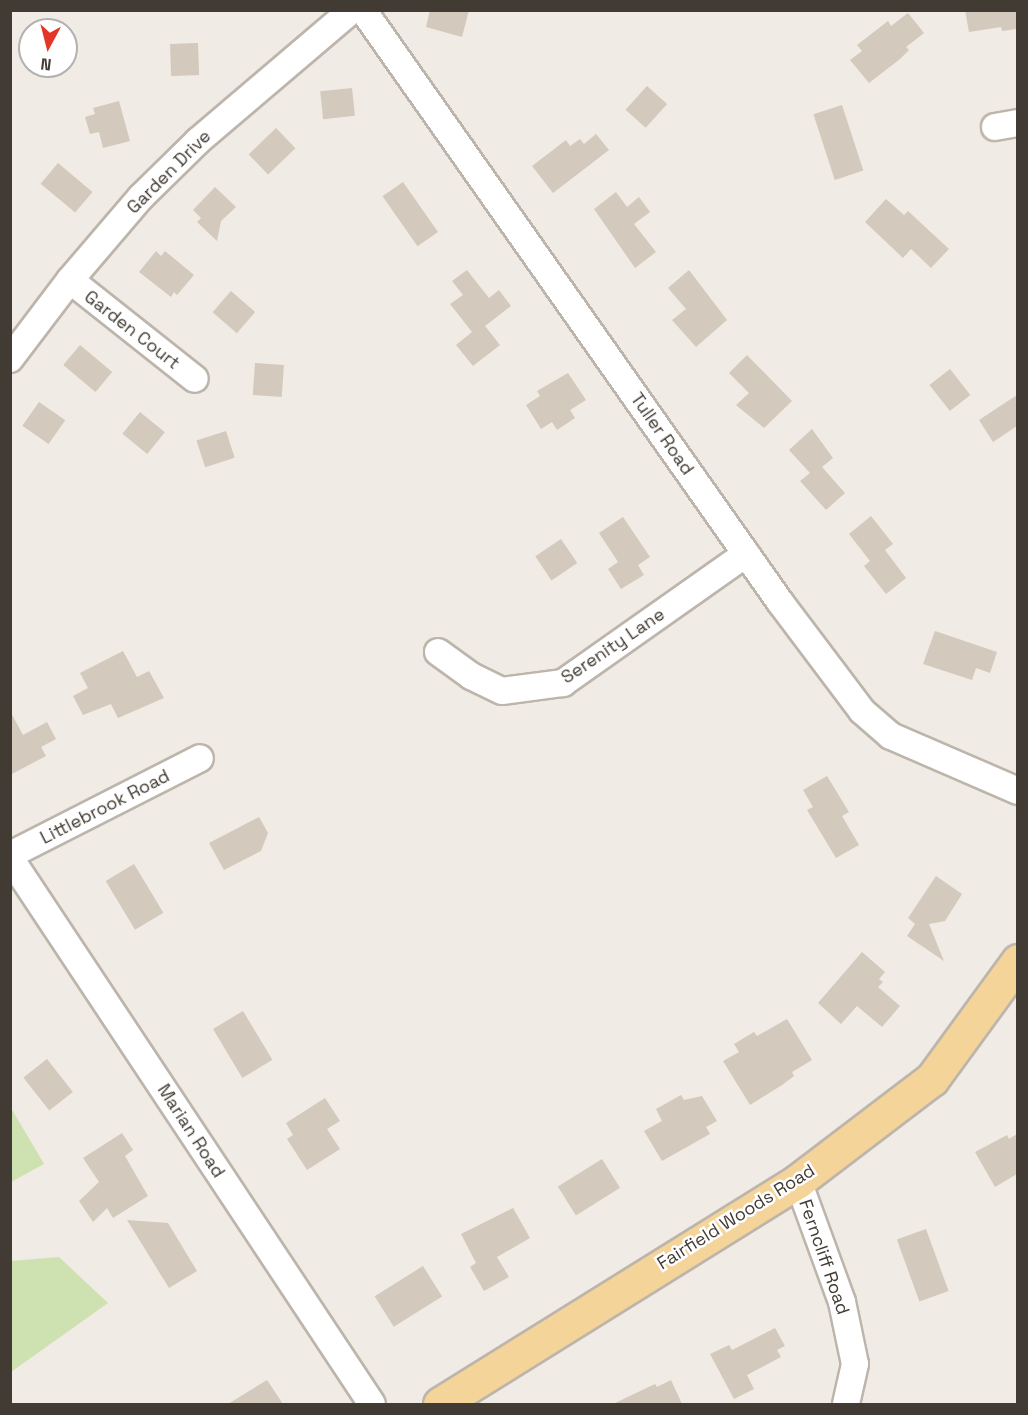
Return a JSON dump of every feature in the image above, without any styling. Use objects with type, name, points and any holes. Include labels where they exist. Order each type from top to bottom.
[{"type":"main road","name":"Fairfield Woods Road","points":[[440,1404],[798,1181],[932,1079],[1017,961]]},
{"type":"street","name":"Garden Drive","points":[[10,359],[70,280],[141,197],[198,141],[352,10]]},
{"type":"street","name":"Tuller Road","points":[[363,10],[746,554],[862,711],[891,736],[1017,791]]},
{"type":"street","name":"Garden Court","points":[[70,280],[195,379]]},
{"type":"street","name":"Serenity Lane","points":[[438,652],[471,676],[502,691],[563,683],[746,554]]},
{"type":"street","name":"Littlebrook Road","points":[[10,857],[200,758]]},
{"type":"street","name":"Marian Road","points":[[10,857],[372,1404]]},
{"type":"street","name":"Ferncliff Road","points":[[798,1181],[844,1312],[855,1364],[846,1404]]},
{"type":"green space","points":[[11,1108],[44,1164],[10,1182]]},
{"type":"green space","points":[[59,1257],[108,1303],[11,1372],[11,1261]]},
{"type":"building","points":[[430,10],[469,10],[462,37],[426,27]]},
{"type":"building","points":[[965,10],[1017,10],[1017,29],[1002,31],[1001,27],[969,32]]},
{"type":"building","points":[[908,13],[924,33],[906,47],[909,50],[900,59],[869,83],[850,60],[862,51],[857,45],[888,21],[891,26]]},
{"type":"building","points":[[198,43],[199,75],[171,76],[170,44]]},
{"type":"building","points":[[647,86],[667,104],[646,128],[626,110]]},
{"type":"building","points":[[352,88],[355,116],[323,119],[320,91]]},
{"type":"building","points":[[119,101],[130,141],[103,148],[99,132],[90,134],[85,117],[95,114],[93,108]]},
{"type":"building","points":[[842,105],[863,171],[835,180],[813,114]]},
{"type":"building","points":[[276,128],[295,148],[268,175],[249,154]]},
{"type":"building","points":[[596,134],[609,150],[553,193],[532,166],[566,140],[570,146],[580,139],[584,144]]},
{"type":"building","points":[[58,163],[92,192],[75,213],[41,184]]},
{"type":"building","points":[[403,182],[438,232],[418,246],[383,196]]},
{"type":"building","points":[[215,187],[236,207],[221,221],[217,241],[197,222],[201,218],[193,210]]},
{"type":"building","points":[[616,192],[627,207],[639,197],[650,212],[634,224],[656,252],[635,268],[594,209]]},
{"type":"building","points":[[886,199],[904,215],[908,211],[949,249],[931,268],[911,249],[903,258],[865,222]]},
{"type":"building","points":[[156,251],[161,256],[165,251],[194,275],[177,295],[174,292],[171,297],[139,272]]},
{"type":"building","points":[[467,270],[489,298],[499,290],[511,306],[485,326],[500,345],[473,366],[456,345],[472,332],[450,304],[463,295],[452,281]]},
{"type":"building","points":[[689,270],[727,320],[696,347],[672,320],[686,309],[668,288]]},
{"type":"building","points":[[231,291],[255,312],[237,333],[213,312]]},
{"type":"building","points":[[80,345],[112,372],[95,392],[63,365]]},
{"type":"building","points":[[747,355],[792,401],[764,428],[736,405],[749,393],[729,373]]},
{"type":"building","points":[[255,363],[284,365],[282,397],[253,395]]},
{"type":"building","points":[[950,369],[970,395],[950,411],[930,385]]},
{"type":"building","points":[[568,373],[586,400],[570,410],[575,418],[557,430],[552,422],[541,429],[526,405],[540,396],[537,391]]},
{"type":"building","points":[[1017,395],[1017,426],[993,442],[979,420]]},
{"type":"building","points":[[39,402],[65,420],[49,444],[22,426]]},
{"type":"building","points":[[140,412],[165,432],[147,454],[122,434]]},
{"type":"building","points":[[812,429],[833,458],[822,467],[845,493],[826,510],[800,481],[810,473],[789,450]]},
{"type":"building","points":[[226,431],[235,458],[205,467],[197,441]]},
{"type":"building","points":[[871,516],[893,544],[885,550],[906,578],[886,594],[864,566],[870,561],[849,534]]},
{"type":"building","points":[[623,517],[650,557],[638,565],[644,575],[621,589],[608,569],[618,562],[599,533]]},
{"type":"building","points":[[561,539],[577,563],[552,580],[535,556]]},
{"type":"building","points":[[935,631],[997,652],[990,673],[976,668],[972,680],[923,664]]},
{"type":"building","points":[[123,651],[137,677],[149,671],[164,698],[118,718],[111,704],[83,715],[73,696],[88,688],[80,673]]},
{"type":"building","points":[[10,711],[23,735],[47,722],[56,739],[41,747],[46,756],[10,775]]},
{"type":"building","points":[[827,776],[849,812],[842,816],[859,845],[836,858],[807,810],[813,807],[803,790]]},
{"type":"building","points":[[259,817],[268,833],[261,851],[224,870],[209,843]]},
{"type":"building","points":[[134,864],[163,913],[135,930],[106,881]]},
{"type":"building","points":[[936,876],[962,894],[945,921],[929,924],[944,961],[907,936],[915,924],[908,918]]},
{"type":"building","points":[[862,952],[885,972],[879,979],[883,982],[878,987],[900,1006],[882,1027],[857,1006],[841,1024],[818,1003]]},
{"type":"building","points":[[243,1011],[272,1060],[242,1078],[213,1029]]},
{"type":"building","points":[[787,1019],[812,1060],[792,1072],[794,1076],[782,1085],[750,1105],[723,1061],[739,1052],[734,1044],[754,1032],[757,1036]]},
{"type":"building","points":[[47,1059],[73,1092],[49,1111],[23,1077]]},
{"type":"building","points":[[681,1095],[684,1100],[702,1096],[717,1121],[706,1127],[710,1134],[662,1161],[644,1131],[662,1121],[656,1109]]},
{"type":"building","points":[[325,1098],[340,1121],[327,1129],[340,1149],[307,1170],[287,1139],[293,1135],[286,1123]]},
{"type":"building","points":[[122,1133],[133,1150],[125,1156],[148,1196],[113,1218],[107,1208],[93,1222],[79,1201],[99,1182],[83,1158]]},
{"type":"building","points":[[1017,1134],[1017,1174],[995,1187],[975,1152],[1007,1135],[1009,1139]]},
{"type":"building","points":[[602,1159],[620,1188],[576,1215],[558,1187]]},
{"type":"building","points":[[513,1208],[530,1238],[497,1257],[509,1277],[484,1291],[470,1267],[476,1263],[461,1234]]},
{"type":"building","points":[[127,1220],[168,1223],[197,1271],[169,1288]]},
{"type":"building","points":[[926,1229],[949,1291],[919,1302],[897,1240]]},
{"type":"building","points":[[423,1266],[442,1297],[394,1327],[375,1296]]},
{"type":"building","points":[[775,1328],[785,1346],[777,1350],[781,1357],[747,1375],[754,1389],[734,1399],[710,1354],[729,1345],[732,1350]]},
{"type":"building","points":[[267,1380],[283,1404],[228,1404]]},
{"type":"building","points":[[671,1380],[682,1404],[613,1404],[655,1384],[657,1387]]}]
